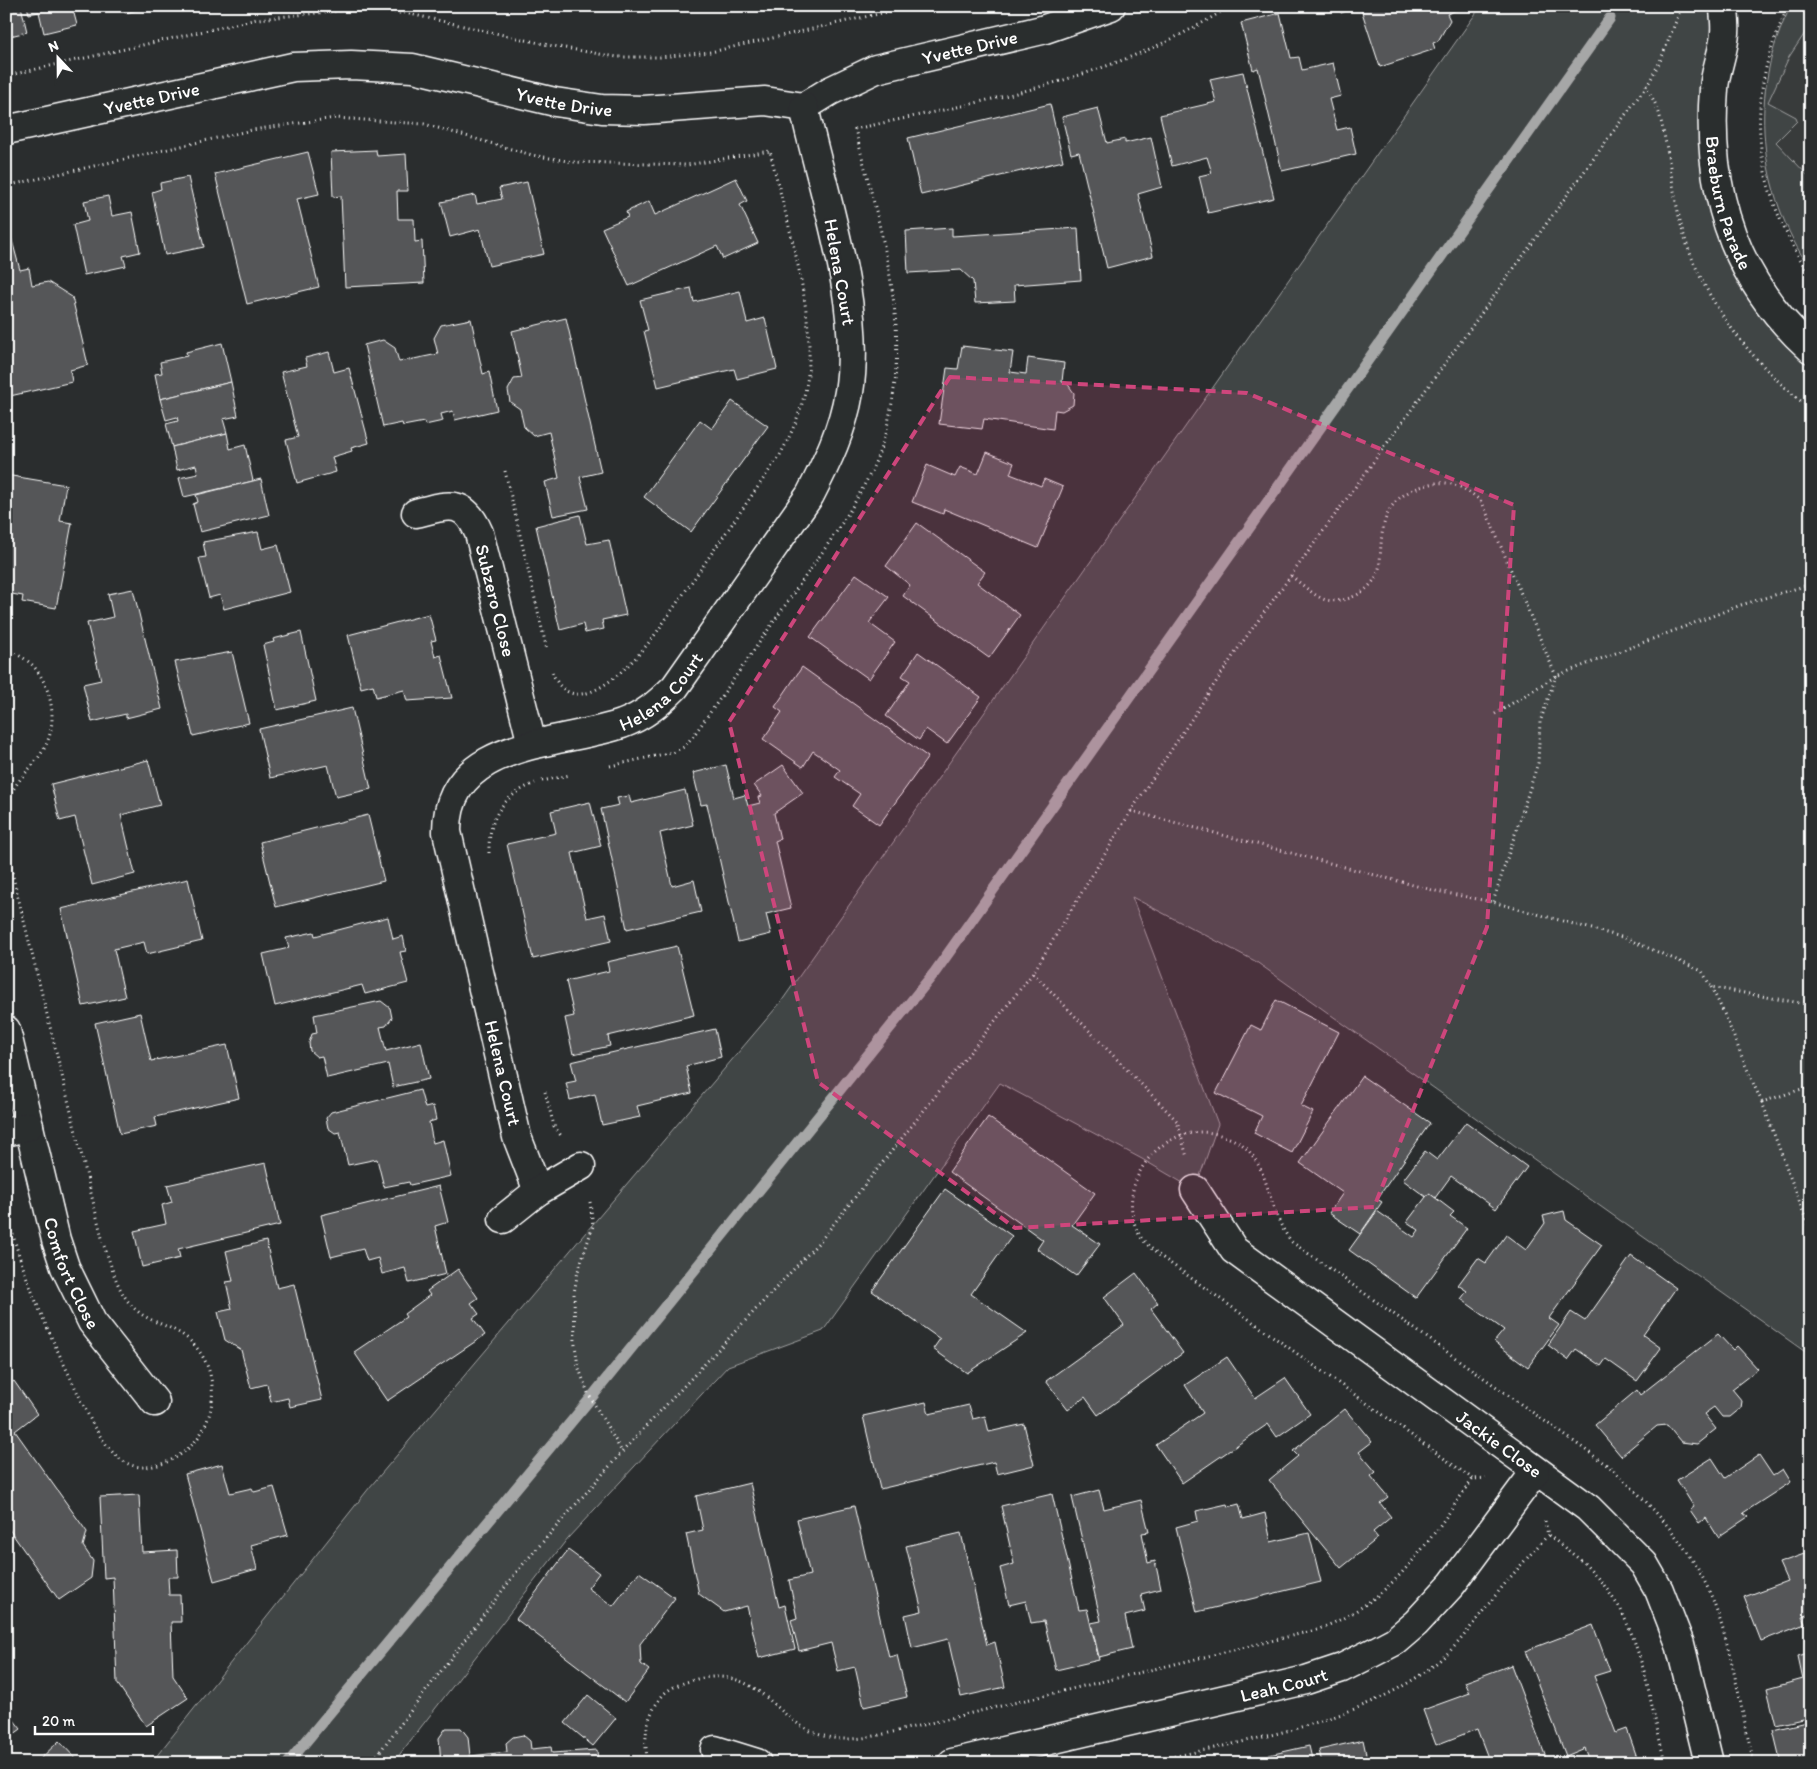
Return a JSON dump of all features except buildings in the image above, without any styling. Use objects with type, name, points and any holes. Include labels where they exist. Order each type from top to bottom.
[{"type":"street","name":"Yvette Drive","points":[[6,130],[293,67],[351,65],[413,68],[555,102],[602,110],[644,110],[765,101],[804,107],[830,91],[876,69],[1042,30],[1111,6]]},
{"type":"street","name":"Braeburn Parade","points":[[1724,6],[1725,33],[1714,87],[1713,122],[1715,177],[1723,211],[1753,279],[1783,321],[1811,349]]},
{"type":"street","name":"Braeburn Parade","points":[[1725,33],[1743,6]]},
{"type":"street","name":"Helena Court","points":[[538,1191],[517,1137],[447,832],[450,806],[456,792],[469,775],[486,763],[532,744],[621,724],[659,704],[675,687],[810,495],[831,453],[849,391],[851,368],[850,312],[842,267],[804,107]]},
{"type":"street","name":"Subzero Close","points":[[416,513],[444,506],[456,507],[466,511],[474,521],[480,533],[532,744]]},
{"type":"street","name":"Comfort Close","points":[[6,1030],[18,1129],[56,1240],[78,1294],[92,1322],[155,1402]]},
{"type":"street","points":[[504,1219],[538,1191],[581,1166]]},
{"type":"street","name":"Jackie Close","points":[[1195,1190],[1234,1250],[1535,1472],[1588,1508],[1644,1564],[1659,1590],[1680,1644],[1709,1763]]},
{"type":"street","name":"Leah Court","points":[[952,1763],[1306,1680],[1342,1668],[1395,1641],[1452,1584],[1535,1472]]},
{"type":"street","points":[[715,1750],[757,1763]]},
{"type":"path","points":[[6,76],[257,19],[318,12],[357,9],[410,14],[553,46],[617,57],[660,57],[711,52],[913,6]]},
{"type":"path","points":[[855,129],[1048,84],[1140,53],[1204,23],[1230,6]]},
{"type":"path","points":[[371,1763],[518,1570],[622,1452],[821,1240],[1032,973],[1131,811],[1239,647],[1650,81],[1682,6]]},
{"type":"path","points":[[1788,6],[1769,56],[1759,117],[1761,142],[1765,178],[1775,211],[1796,255],[1811,278]]},
{"type":"path","points":[[6,186],[252,130],[334,118],[424,124],[532,155],[573,162],[687,165],[770,151],[797,266],[809,332],[809,363],[801,407],[793,430],[780,455],[655,636],[629,666],[589,693],[577,694],[566,692],[556,683],[551,666]]},
{"type":"path","points":[[505,472],[548,657]]},
{"type":"path","points":[[1291,576],[1324,600],[1347,600],[1364,591],[1378,572],[1385,516],[1395,501],[1410,489],[1434,482],[1467,489],[1482,502],[1556,676],[1540,722],[1538,763],[1493,902]]},
{"type":"path","points":[[1495,714],[1556,676],[1741,605],[1811,584]]},
{"type":"path","points":[[6,649],[34,667],[46,685],[52,708],[52,728],[45,747],[34,763],[19,778],[6,807]]},
{"type":"path","points":[[1131,811],[1436,891],[1493,902],[1625,938],[1702,971],[1719,1002],[1744,1066],[1762,1102],[1811,1233]]},
{"type":"path","points":[[1032,973],[1177,1121],[1195,1190]]},
{"type":"path","points":[[1710,987],[1811,1005]]},
{"type":"path","points":[[1762,1102],[1811,1086]]},
{"type":"path","points":[[581,1166],[592,1210],[593,1226],[578,1271],[574,1293],[577,1359],[588,1393],[622,1452]]},
{"type":"path","points":[[648,1763],[645,1744],[652,1708],[667,1691],[688,1682],[710,1677],[733,1678],[752,1686],[793,1722],[828,1737],[851,1739],[893,1732],[1316,1630],[1352,1615],[1378,1597],[1410,1565],[1473,1479],[1486,1478]]},
{"type":"path","points":[[1544,1516],[1548,1535],[1583,1562],[1604,1585],[1622,1610],[1634,1637],[1644,1670],[1665,1763]]},
{"type":"highlighted area","points":[[950,377],[1247,393],[1514,505],[1487,927],[1374,1207],[1015,1228],[818,1082],[729,722]]},
{"type":"shaded area","points":[[1481,6],[1723,6],[1723,211],[1811,349],[1811,1356],[1255,961],[1132,897],[1218,1124],[1195,1190],[1142,1159],[1000,1083],[823,1331],[728,1366],[568,1538],[393,1763],[151,1763],[370,1487],[781,1002]]},
{"type":"shaded area","points":[[1784,6],[1811,6],[1811,270],[1781,216],[1767,169],[1764,94]]},
{"type":"shaded area","points":[[1791,6],[1811,6],[1811,24],[1789,57],[1768,102],[1796,117],[1797,121],[1776,142],[1811,179],[1811,270],[1793,240],[1779,208],[1770,175],[1765,141],[1764,106],[1768,72],[1777,39]]},
{"type":"waterway","points":[[288,1763],[591,1398],[935,972],[1610,18]]}]
